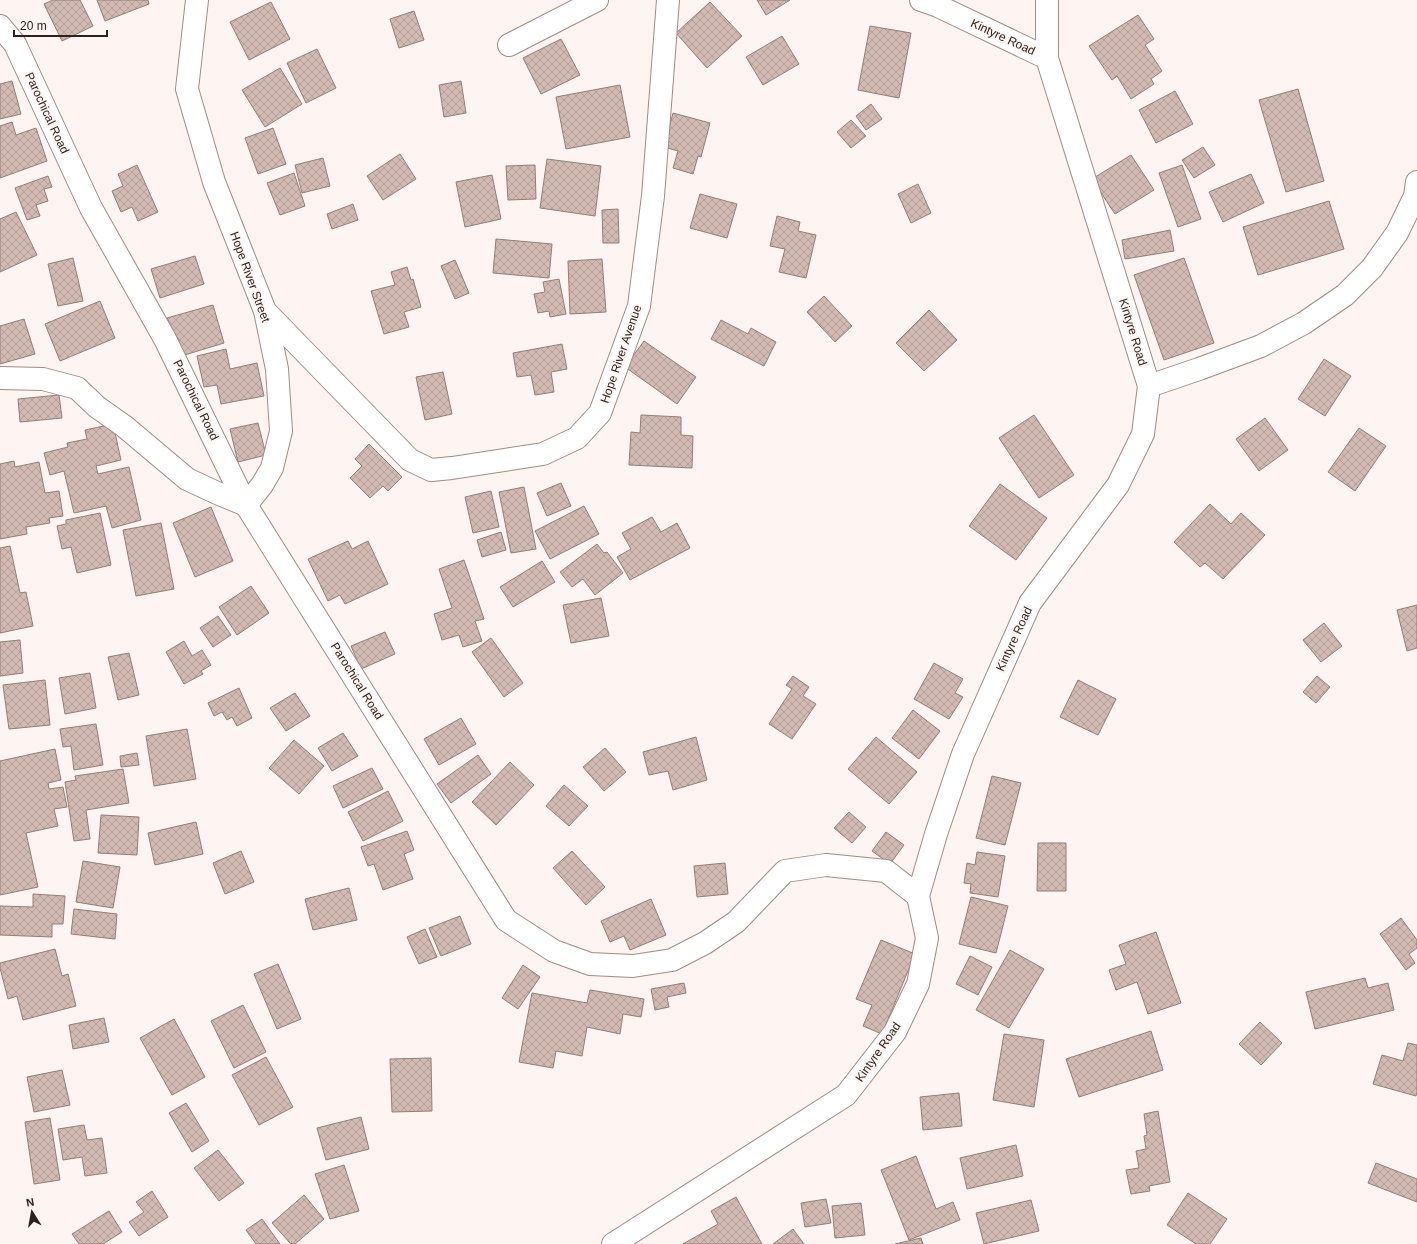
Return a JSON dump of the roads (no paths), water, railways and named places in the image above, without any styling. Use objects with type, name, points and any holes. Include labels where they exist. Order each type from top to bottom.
[{"type":"street","name":"Hope River Street","points":[[197,0],[187,89],[214,182],[265,311],[276,370],[281,431],[272,468],[262,485],[246,505]]},
{"type":"street","points":[[510,45],[597,0]]},
{"type":"street","name":"Hope River Avenue","points":[[265,311],[410,460],[431,470],[543,454],[577,438],[600,413],[639,306],[653,196],[668,0]]},
{"type":"street","name":"Kintyre Road","points":[[613,1244],[846,1095],[895,1032],[918,984],[927,938],[918,896],[936,834],[963,754],[1030,603],[1118,486],[1143,434],[1149,386],[1048,58],[938,6],[921,0]]},
{"type":"street","points":[[1047,0],[1048,58]]},
{"type":"street","name":"Parochical Road","points":[[0,26],[15,44],[91,208],[165,338],[246,505],[506,920],[554,951],[590,964],[633,966],[672,960],[705,944],[736,922],[785,871],[826,865],[886,871],[918,896]]},
{"type":"street","points":[[1149,386],[1261,346],[1304,323],[1346,295],[1372,268],[1397,233],[1415,196],[1417,182]]},
{"type":"street","points":[[0,378],[42,379],[77,388],[97,408],[124,426],[187,479],[246,505]]}]
